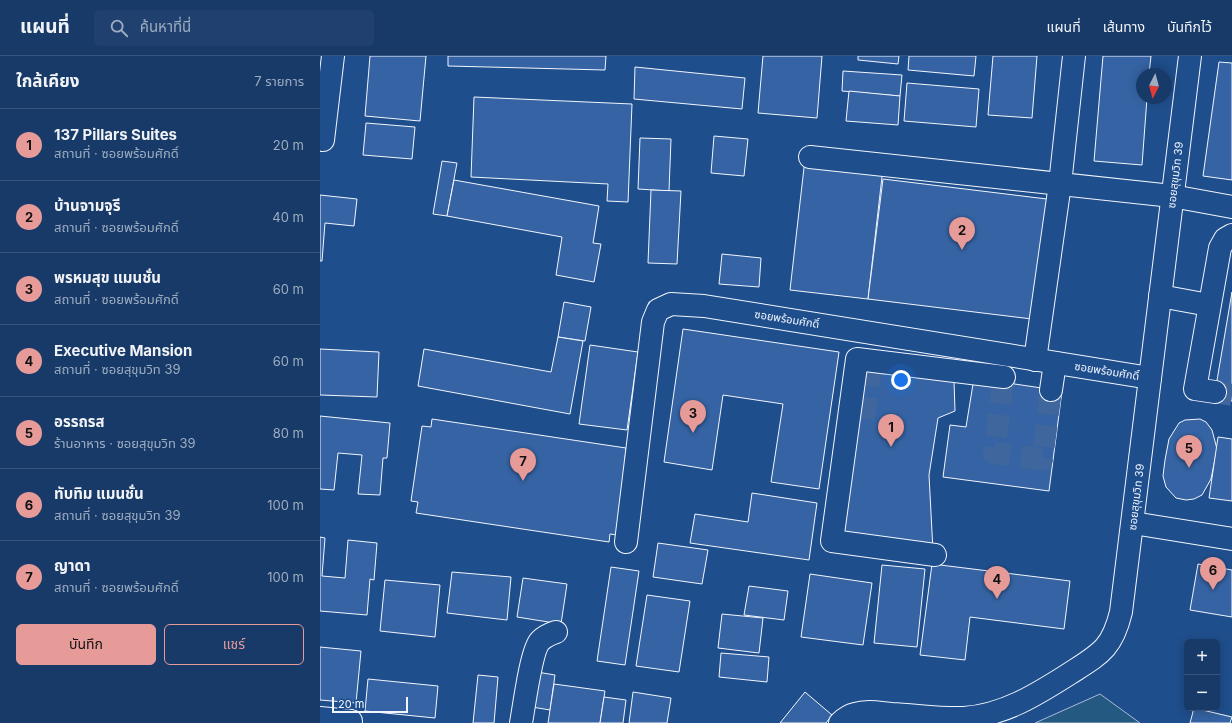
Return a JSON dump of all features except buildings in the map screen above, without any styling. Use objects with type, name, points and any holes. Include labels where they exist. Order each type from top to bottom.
[{"type":"street","points":[[323,140],[333,56]]},
{"type":"street","points":[[1051,390],[1045,361],[1060,184],[1074,56]]},
{"type":"street","name":"ซอยสุขุมวิท 39","points":[[840,723],[856,714],[871,712],[946,718],[965,718],[999,712],[1032,698],[1098,655],[1109,644],[1117,630],[1121,612],[1133,523],[1190,56]]},
{"type":"street","points":[[810,157],[1172,196],[1232,207]]},
{"type":"street","points":[[1215,392],[1195,389],[1220,248],[1225,239],[1232,235]]},
{"type":"street","points":[[1160,296],[1209,305]]},
{"type":"street","name":"ซอยพร้อมศักดิ์","points":[[626,542],[653,322],[658,310],[671,304],[704,306],[1150,378]]},
{"type":"street","points":[[862,332],[866,362],[832,541],[935,556]]},
{"type":"street","points":[[866,362],[1003,380],[1007,355]]},
{"type":"street","points":[[1133,523],[1232,539]]},
{"type":"street","points":[[521,723],[539,642],[548,635],[556,632]]},
{"type":"street","points":[[320,718],[351,721]]},
{"type":"shaded area","points":[[1100,694],[1140,723],[1035,723]]},
{"type":"tunnel","points":[[864,419],[871,365]]},
{"type":"tunnel","points":[[1003,382],[994,453],[1042,459],[1051,390]]},
{"type":"tunnel","points":[[1215,392],[1232,395]]},
{"type":"place","name":"บ้านจามจุรี","points":[[962,250]]},
{"type":"place","name":"พรหมสุข แมนชั่น","points":[[693,433]]},
{"type":"place","name":"137 Pillars Suites","points":[[891,447]]},
{"type":"place","name":"อรรถรส","points":[[1189,468]]},
{"type":"place","name":"ญาดา","points":[[523,481]]},
{"type":"place","name":"ทับทิม แมนชั่น","points":[[1213,590]]},
{"type":"place","name":"Executive Mansion","points":[[997,599]]}]
